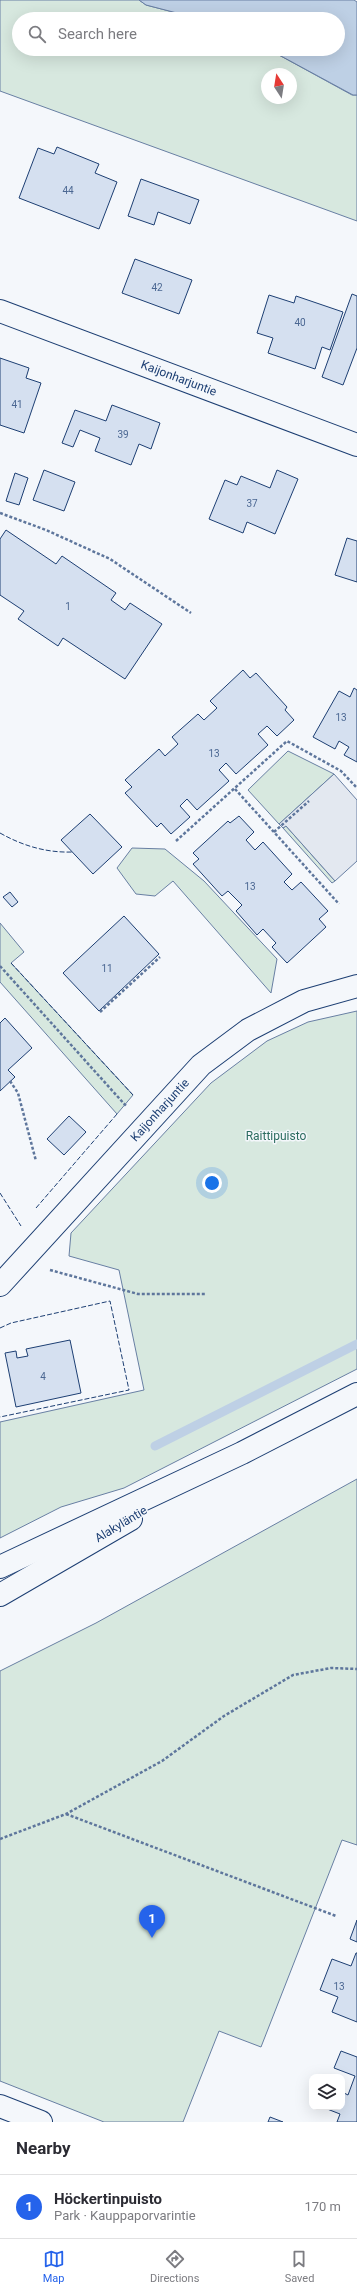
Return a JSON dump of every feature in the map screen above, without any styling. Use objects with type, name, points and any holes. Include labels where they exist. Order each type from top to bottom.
[{"type":"street","name":"Kaijonharjuntie","points":[[0,311],[357,445]]},
{"type":"street","name":"Kaijonharjuntie","points":[[0,1285],[201,1065],[248,1030],[304,1000],[357,986]]},
{"type":"street","name":"Alakyläntie","points":[[0,1567],[242,1453],[357,1394]]},
{"type":"street","name":"Alakyläntie","points":[[0,1595],[242,1453]]},
{"type":"street","points":[[0,2106],[41,2122]]},
{"type":"path","points":[[0,513],[46,530],[110,559],[191,613]]},
{"type":"path","points":[[176,841],[287,742],[340,771],[357,788]]},
{"type":"path","points":[[235,789],[339,904]]},
{"type":"path","points":[[274,832],[309,801]]},
{"type":"path","points":[[100,1012],[134,979],[160,957]]},
{"type":"path","points":[[0,966],[145,1126]]},
{"type":"path","points":[[10,1081],[18,1093],[36,1161]]},
{"type":"path","points":[[20,1263],[138,1294],[204,1294]]},
{"type":"path","points":[[0,1839],[66,1814],[162,1761],[224,1716],[293,1675],[331,1668],[357,1669]]},
{"type":"path","points":[[66,1814],[336,1916]]},
{"type":"green space","points":[[0,0],[139,0],[146,5],[173,12],[12,12],[12,56],[281,56],[352,95],[357,95],[357,221],[0,91]]},
{"type":"green space","points":[[288,751],[334,774],[279,824],[248,790]]},
{"type":"green space","points":[[286,826],[335,881],[332,883],[283,828]]},
{"type":"green space","points":[[132,848],[165,849],[204,881],[277,959],[271,993],[173,881],[155,896],[136,894],[117,868]]},
{"type":"green space","points":[[0,923],[24,952],[11,963],[133,1095],[117,1114],[0,982]]},
{"type":"green space","name":"Raittipuisto","points":[[357,1011],[357,1369],[124,1488],[61,1507],[0,1538],[0,1422],[144,1390],[119,1270],[69,1256],[71,1233],[211,1083],[267,1041],[308,1022]]},
{"type":"green space","points":[[357,1479],[357,1845],[342,1840],[261,2047],[219,2031],[183,2122],[104,2122],[0,2081],[0,1671],[96,1623]]},
{"type":"shaded area","points":[[334,774],[357,800],[357,861],[335,881],[286,826],[283,828],[279,824]]},
{"type":"water","points":[[139,0],[354,0],[357,2],[357,95],[353,95],[281,56],[345,56],[345,12],[173,12],[146,5]]},
{"type":"building","points":[[57,147],[99,164],[95,173],[117,182],[99,229],[19,198],[38,148],[54,154]]},
{"type":"building","points":[[141,179],[199,200],[190,224],[158,212],[154,225],[128,216]]},
{"type":"building","points":[[135,259],[192,280],[179,314],[122,293]]},
{"type":"building","points":[[352,294],[357,296],[357,348],[343,385],[322,377]]},
{"type":"building","points":[[269,295],[294,303],[296,296],[343,312],[330,350],[322,347],[315,369],[268,353],[273,338],[257,333]]},
{"type":"building","points":[[0,358],[29,368],[26,378],[41,383],[24,433],[0,425]]},
{"type":"building","points":[[112,405],[160,423],[151,449],[139,444],[131,465],[95,451],[100,438],[80,430],[73,447],[62,443],[75,410],[106,421]]},
{"type":"building","points":[[44,470],[75,482],[64,511],[33,500]]},
{"type":"building","points":[[277,470],[298,479],[275,534],[247,522],[243,533],[209,519],[225,480],[237,485],[241,476],[270,488]]},
{"type":"building","points":[[15,473],[28,478],[19,505],[6,501]]},
{"type":"building","points":[[6,530],[56,564],[62,556],[116,593],[111,600],[125,610],[130,603],[162,624],[125,679],[63,638],[58,646],[18,619],[24,611],[0,595],[0,539]]},
{"type":"building","points":[[347,538],[357,541],[357,582],[335,575]]},
{"type":"building","points":[[243,670],[250,678],[256,673],[287,707],[285,710],[294,720],[277,736],[267,726],[258,734],[268,745],[236,774],[226,763],[219,770],[229,781],[197,810],[187,799],[180,806],[190,817],[171,834],[161,823],[157,827],[125,793],[132,787],[125,780],[159,749],[165,756],[178,744],[172,737],[198,714],[204,720],[217,708],[210,701]]},
{"type":"building","points":[[354,688],[357,690],[357,762],[344,755],[349,747],[339,741],[335,749],[313,737],[339,691],[350,697]]},
{"type":"building","points":[[90,814],[122,847],[93,874],[61,840]]},
{"type":"building","points":[[239,816],[254,832],[246,840],[255,850],[263,842],[292,874],[284,882],[292,890],[301,882],[328,911],[319,919],[326,927],[287,963],[272,947],[276,943],[263,929],[257,935],[236,911],[242,905],[228,891],[222,896],[193,864],[199,859],[193,853],[228,821],[230,823]]},
{"type":"building","points":[[10,892],[18,902],[12,907],[3,897]]},
{"type":"building","points":[[124,916],[159,954],[99,1011],[63,973]]},
{"type":"building","points":[[5,1018],[32,1048],[8,1070],[15,1077],[0,1091],[0,1023]]},
{"type":"building","points":[[69,1116],[86,1132],[64,1155],[47,1139]]},
{"type":"building","points":[[70,1340],[81,1393],[16,1407],[5,1353],[16,1351],[17,1358],[28,1356],[26,1349]]},
{"type":"building","points":[[357,1920],[357,1942],[350,1939]]},
{"type":"building","points":[[356,1953],[357,2022],[332,2012],[338,1997],[320,1990],[332,1959],[351,1966]]},
{"type":"building","points":[[341,2051],[357,2057],[357,2122],[337,2122],[340,2114],[330,2110],[345,2110],[345,2094],[348,2095],[355,2076],[334,2068]]},
{"type":"building","points":[[270,2117],[283,2122],[268,2122]]},
{"type":"waterway","points":[[155,1446],[357,1344]]},
{"type":"fence","points":[[0,833],[17,842],[35,848],[73,852]]},
{"type":"fence","points":[[11,963],[133,1095]]},
{"type":"fence","points":[[36,1208],[117,1114]]},
{"type":"fence","points":[[0,1193],[21,1226]]},
{"type":"fence","points":[[0,1328],[11,1323],[110,1301],[129,1390],[0,1417]]},
{"type":"place","name":"Höckertinpuisto","points":[[152,1938]]}]
